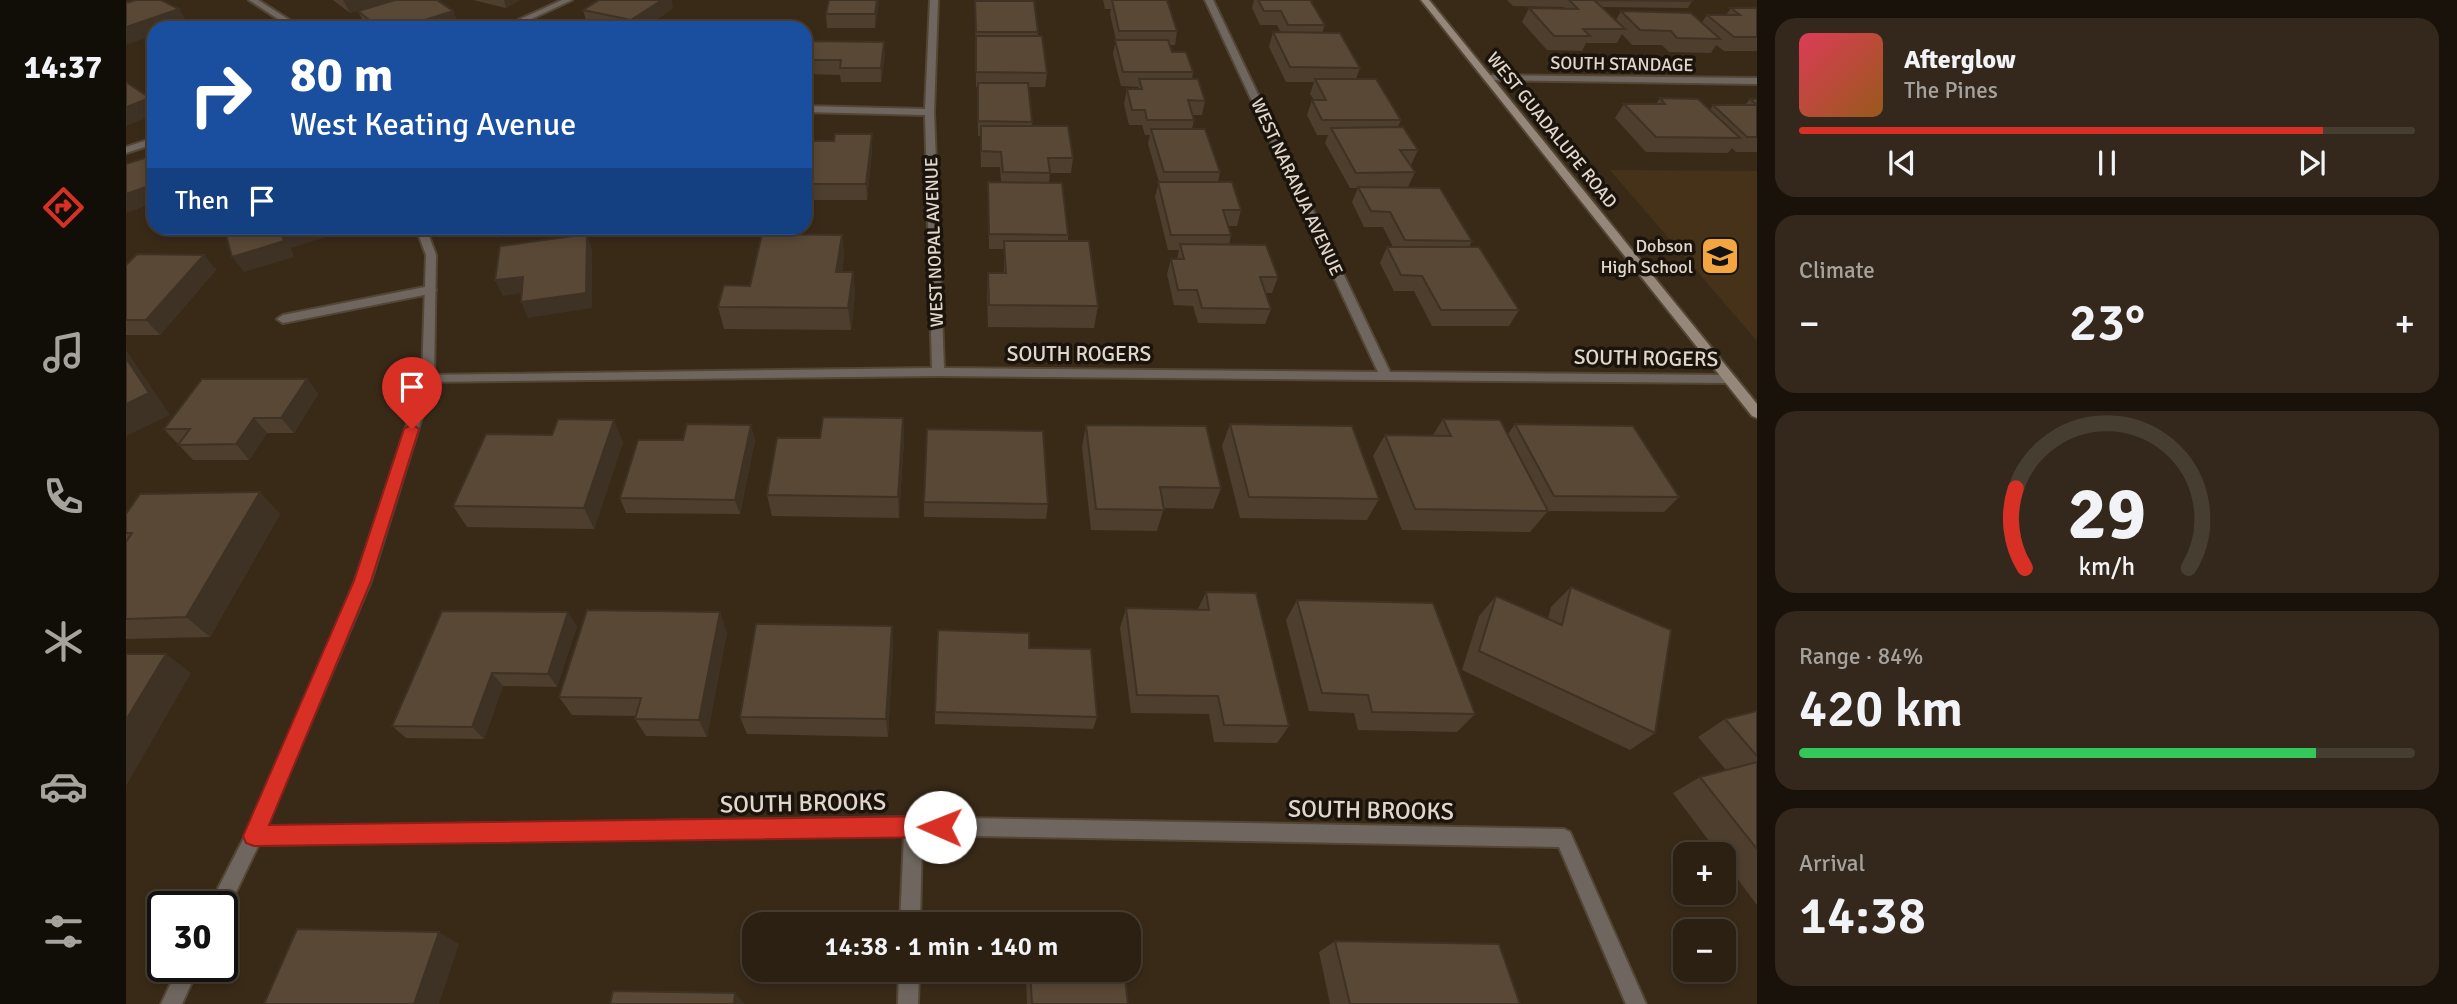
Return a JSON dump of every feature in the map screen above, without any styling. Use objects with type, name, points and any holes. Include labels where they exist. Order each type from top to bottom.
[{"type":"main road","name":"WEST GUADALUPE ROAD","points":[[1425,0],[1757,412]]},
{"type":"street","points":[[253,0],[287,21]]},
{"type":"street","points":[[521,21],[568,0]]},
{"type":"street","name":"WEST NOPAL AVENUE","points":[[934,0],[929,112],[938,372]]},
{"type":"street","name":"WEST NARANJA AVENUE","points":[[1209,0],[1385,374]]},
{"type":"street","name":"SOUTH STANDAGE","points":[[1488,78],[1757,81]]},
{"type":"street","points":[[812,109],[929,112]]},
{"type":"street","points":[[126,150],[147,143]]},
{"type":"street","points":[[226,891],[254,836],[363,581],[428,379],[431,255],[424,235]]},
{"type":"street","points":[[283,319],[430,290]]},
{"type":"street","name":"SOUTH ROGERS","points":[[428,379],[938,372],[1731,379]]},
{"type":"street","points":[[910,912],[913,826]]},
{"type":"street","name":"SOUTH BROOKS","points":[[254,836],[913,826],[1564,838],[1636,1004]]},
{"type":"street","points":[[171,1004],[181,982]]},
{"type":"street","points":[[908,1004],[909,982]]},
{"type":"shaded area","name":"Dobson High School","points":[[1610,170],[1757,171],[1757,341]]},
{"type":"building","points":[[136,0],[161,0],[179,9],[126,27],[126,3]]},
{"type":"building","points":[[395,0],[437,0],[453,11],[422,21],[370,21],[358,11]]},
{"type":"building","points":[[599,0],[662,0],[631,20],[583,10]]},
{"type":"building","points":[[829,0],[877,0],[875,14],[826,14]]},
{"type":"building","points":[[1112,0],[1167,0],[1177,31],[1119,31]]},
{"type":"building","points":[[1258,0],[1310,0],[1325,25],[1288,25],[1281,11],[1264,11]]},
{"type":"building","points":[[1569,0],[1594,0],[1625,29],[1583,29],[1590,36],[1554,36],[1529,8],[1578,9]]},
{"type":"building","points":[[1594,0],[1691,0],[1692,1]]},
{"type":"building","points":[[975,1],[1034,1],[1038,32],[976,32]]},
{"type":"building","points":[[1731,8],[1757,8],[1757,37],[1734,37],[1707,15],[1740,15]]},
{"type":"building","points":[[1621,11],[1691,13],[1720,39],[1677,38],[1671,31],[1640,30]]},
{"type":"building","points":[[1273,32],[1340,33],[1360,68],[1290,67]]},
{"type":"building","points":[[976,36],[1042,36],[1047,73],[976,72]]},
{"type":"building","points":[[1115,40],[1168,40],[1172,52],[1186,52],[1193,72],[1123,72]]},
{"type":"building","points":[[812,41],[884,42],[881,68],[840,68],[841,60],[812,60]]},
{"type":"building","points":[[1139,79],[1198,79],[1205,101],[1188,100],[1194,120],[1147,120],[1145,110],[1132,110],[1127,89],[1142,89]]},
{"type":"building","points":[[1315,79],[1376,79],[1401,120],[1322,120],[1312,100],[1326,100]]},
{"type":"building","points":[[126,82],[147,96],[147,99],[126,107]]},
{"type":"building","points":[[978,83],[1028,83],[1032,122],[978,121]]},
{"type":"building","points":[[1660,98],[1698,99],[1740,138],[1656,137],[1624,104],[1665,104]]},
{"type":"building","points":[[1713,105],[1757,105],[1757,137],[1747,137]]},
{"type":"building","points":[[981,126],[1068,126],[1073,158],[1048,158],[1050,173],[1003,172],[1001,152],[981,151]]},
{"type":"building","points":[[1403,127],[1418,150],[1400,150],[1415,172],[1356,173],[1331,128]]},
{"type":"building","points":[[1151,129],[1205,129],[1220,172],[1164,172]]},
{"type":"building","points":[[835,134],[872,134],[866,184],[812,184],[812,141],[834,141]]},
{"type":"building","points":[[147,157],[147,186],[126,194],[126,164]]},
{"type":"building","points":[[988,182],[1062,183],[1068,235],[989,234]]},
{"type":"building","points":[[1158,182],[1232,182],[1241,210],[1223,210],[1231,235],[1171,235]]},
{"type":"building","points":[[1358,187],[1440,188],[1472,241],[1405,240],[1390,212],[1371,211]]},
{"type":"building","points":[[226,235],[282,235],[284,241],[232,257]]},
{"type":"building","points":[[587,235],[586,293],[521,302],[523,277],[495,280],[500,246]]},
{"type":"building","points":[[762,235],[842,235],[836,272],[853,272],[848,308],[718,307],[724,285],[750,286]]},
{"type":"building","points":[[1004,241],[1089,241],[1098,306],[989,305],[988,273],[1006,273]]},
{"type":"building","points":[[1180,244],[1266,245],[1278,277],[1260,277],[1271,309],[1202,308],[1197,290],[1178,290],[1171,259],[1184,259]]},
{"type":"building","points":[[1387,247],[1479,247],[1519,310],[1441,310],[1422,276],[1401,275]]},
{"type":"building","points":[[137,254],[204,255],[146,320],[126,320],[126,265]]},
{"type":"building","points":[[126,358],[149,393],[126,404]]},
{"type":"building","points":[[202,379],[307,379],[281,418],[254,418],[236,444],[178,445],[190,429],[164,429]]},
{"type":"building","points":[[823,417],[903,418],[898,497],[767,495],[777,438],[820,438]]},
{"type":"building","points":[[558,419],[614,420],[584,508],[453,506],[486,434],[552,435]]},
{"type":"building","points":[[1443,419],[1500,420],[1548,511],[1415,509],[1385,435],[1451,436]]},
{"type":"building","points":[[687,424],[751,425],[735,500],[620,498],[638,440],[683,440]]},
{"type":"building","points":[[1230,424],[1352,426],[1379,499],[1249,497]]},
{"type":"building","points":[[1515,424],[1633,426],[1679,497],[1554,496]]},
{"type":"building","points":[[1086,425],[1206,426],[1221,488],[1160,487],[1164,510],[1096,509]]},
{"type":"building","points":[[927,429],[1043,431],[1048,504],[924,502]]},
{"type":"building","points":[[260,492],[186,617],[126,619],[126,542],[132,533],[126,533],[126,514],[140,494]]},
{"type":"building","points":[[1571,587],[1671,630],[1655,733],[1479,651],[1496,596],[1562,625]]},
{"type":"building","points":[[1206,592],[1256,593],[1289,726],[1224,725],[1218,696],[1137,695],[1126,608],[1209,610]]},
{"type":"building","points":[[1297,600],[1433,603],[1475,714],[1372,712],[1368,695],[1322,693]]},
{"type":"building","points":[[587,610],[720,612],[699,720],[635,719],[641,698],[559,697]]},
{"type":"building","points":[[442,611],[568,612],[548,674],[492,673],[472,727],[392,726]]},
{"type":"building","points":[[756,624],[892,626],[886,719],[740,717]]},
{"type":"building","points":[[938,630],[1029,633],[1029,648],[1091,649],[1097,717],[935,712]]},
{"type":"building","points":[[126,654],[166,654],[126,720]]},
{"type":"building","points":[[1757,711],[1757,756],[1725,719]]},
{"type":"building","points":[[1757,762],[1757,849],[1700,777]]},
{"type":"building","points":[[297,929],[439,932],[414,1004],[264,1004]]},
{"type":"building","points":[[1335,941],[1499,944],[1520,1004],[1350,1004]]},
{"type":"building","points":[[1031,982],[1125,982],[1128,1004],[1032,1004]]},
{"type":"building","points":[[613,991],[735,993],[734,1004],[610,1004]]},
{"type":"place","name":"Dobson High School","points":[[1720,256]]},
{"type":"route","points":[[412,429],[363,581],[254,836],[940,827]]}]
